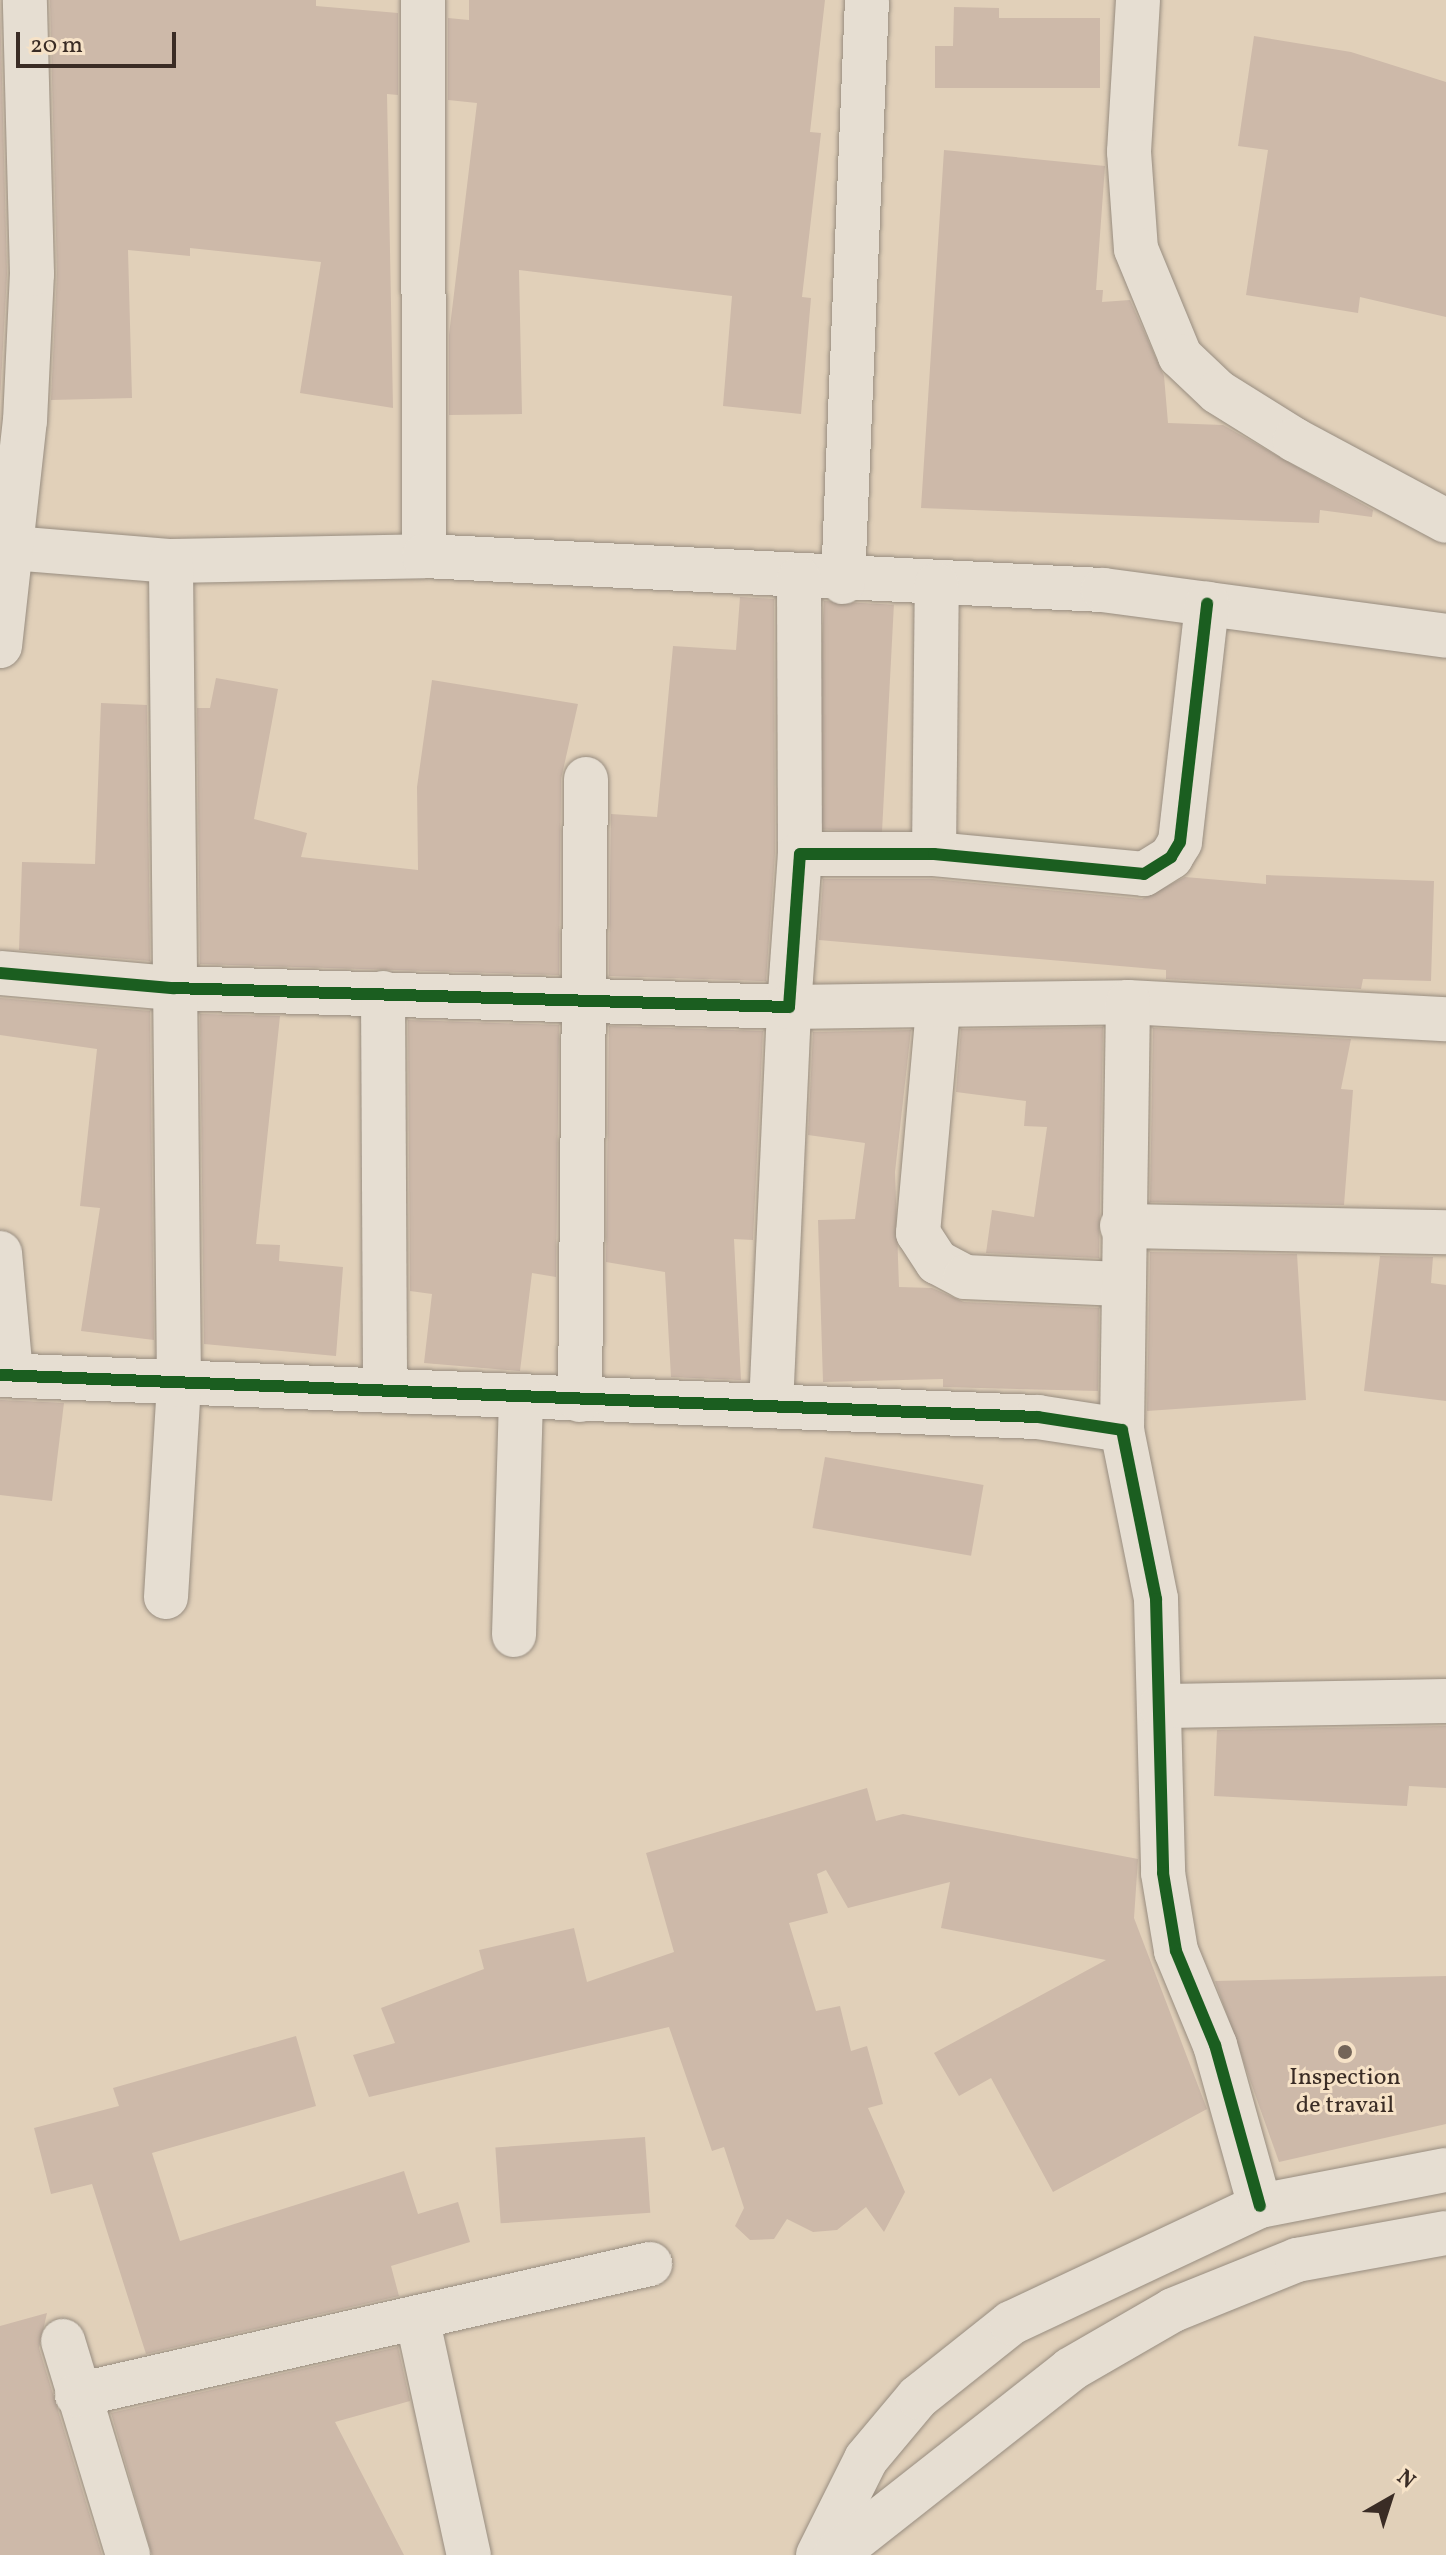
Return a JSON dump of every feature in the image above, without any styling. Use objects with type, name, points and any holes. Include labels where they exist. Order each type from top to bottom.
[{"type":"street","points":[[0,646],[5,547],[32,274],[25,0]]},
{"type":"street","points":[[423,0],[424,556]]},
{"type":"street","points":[[843,582],[867,0]]},
{"type":"street","points":[[1138,0],[1129,152],[1136,249],[1180,356],[1218,392],[1295,440],[1446,521]]},
{"type":"street","points":[[5,547],[171,561],[424,556],[843,582],[1103,590],[1446,636]]},
{"type":"street","points":[[166,1597],[179,1385],[171,561]]},
{"type":"street","points":[[771,1406],[789,1007],[800,854],[799,579]]},
{"type":"street","points":[[934,854],[937,585]]},
{"type":"street","points":[[800,854],[934,854],[1144,874],[1171,857],[1180,842],[1207,604]]},
{"type":"street","points":[[580,1400],[586,779]]},
{"type":"street","points":[[0,973],[173,988],[789,1007],[938,1009],[1128,1002],[1446,1019]]},
{"type":"street","points":[[383,993],[385,1390]]},
{"type":"street","points":[[1128,1002],[1120,1284],[1122,1430],[1156,1599],[1163,1873],[1176,1951],[1219,2057],[1260,2206]]},
{"type":"street","points":[[938,1009],[918,1233],[930,1252],[965,1277],[1120,1284]]},
{"type":"street","points":[[1122,1226],[1446,1232]]},
{"type":"street","points":[[0,1253],[6,1375],[179,1385],[385,1390],[1038,1417],[1122,1430]]},
{"type":"street","points":[[514,1635],[521,1397]]},
{"type":"street","points":[[1161,1706],[1446,1701]]},
{"type":"street","points":[[818,2555],[866,2459],[918,2397],[1011,2323],[1260,2206],[1446,2170]]},
{"type":"street","points":[[835,2555],[1071,2369],[1173,2310],[1297,2260],[1446,2233]]},
{"type":"street","points":[[77,2395],[418,2322],[650,2264]]},
{"type":"street","points":[[418,2322],[469,2555]]},
{"type":"street","points":[[63,2341],[128,2555]]},
{"type":"building","points":[[50,0],[316,0],[316,6],[398,13],[398,95],[387,94],[393,408],[300,393],[321,262],[190,248],[190,256],[128,250],[132,398],[51,400],[57,273]]},
{"type":"building","points":[[469,0],[825,0],[810,132],[821,133],[802,297],[811,298],[801,414],[723,406],[732,296],[519,270],[522,414],[449,415],[449,335],[477,103],[448,100],[448,18],[469,20]]},
{"type":"building","points":[[0,1],[7,274],[0,401]]},
{"type":"building","points":[[954,7],[999,8],[999,18],[1100,18],[1100,88],[935,88],[935,46],[953,46]]},
{"type":"building","points":[[1254,36],[1351,52],[1446,82],[1446,317],[1360,297],[1358,313],[1246,295],[1268,150],[1238,146]]},
{"type":"building","points":[[944,150],[1105,166],[1096,290],[1103,290],[1102,302],[1130,300],[1164,376],[1168,423],[1223,425],[1373,510],[1372,517],[1320,510],[1319,523],[921,508]]},
{"type":"building","points":[[740,597],[774,599],[775,853],[766,981],[609,976],[611,814],[657,817],[673,646],[736,650]]},
{"type":"building","points":[[824,601],[894,605],[882,832],[812,829]]},
{"type":"building","points":[[216,678],[278,689],[254,819],[307,833],[301,857],[418,870],[417,787],[432,680],[578,704],[561,779],[559,975],[200,964],[197,708],[210,708]]},
{"type":"building","points":[[101,703],[147,705],[150,961],[19,950],[22,862],[95,864]]},
{"type":"building","points":[[1266,875],[1434,881],[1431,981],[1363,979],[1361,989],[1166,979],[1166,970],[819,940],[823,879],[933,879],[1142,899],[1185,877],[1266,884]]},
{"type":"building","points":[[0,998],[150,1011],[154,1340],[81,1331],[100,1208],[80,1206],[97,1049],[0,1035]]},
{"type":"building","points":[[200,1014],[280,1016],[256,1244],[280,1245],[279,1261],[343,1267],[336,1356],[204,1344]]},
{"type":"building","points":[[408,1020],[559,1025],[556,1277],[532,1273],[520,1371],[424,1363],[432,1294],[410,1291]]},
{"type":"building","points":[[609,1026],[763,1031],[753,1240],[734,1239],[741,1380],[671,1377],[665,1272],[606,1262]]},
{"type":"building","points":[[1103,1027],[1099,1258],[986,1253],[992,1210],[1034,1217],[1047,1127],[1024,1126],[1026,1101],[956,1092],[961,1029]]},
{"type":"building","points":[[1153,1028],[1351,1039],[1341,1089],[1353,1090],[1344,1205],[1150,1202]]},
{"type":"building","points":[[911,1030],[895,1172],[899,1287],[932,1288],[964,1302],[1099,1308],[1098,1391],[943,1387],[943,1379],[823,1382],[818,1220],[855,1219],[865,1143],[808,1135],[813,1032]]},
{"type":"building","points":[[1150,1252],[1297,1254],[1306,1400],[1147,1411]]},
{"type":"building","points":[[1380,1256],[1433,1257],[1431,1283],[1446,1285],[1446,1401],[1364,1391]]},
{"type":"building","points":[[0,1400],[64,1403],[52,1501],[0,1495]]},
{"type":"building","points":[[825,1457],[984,1485],[971,1556],[812,1528]]},
{"type":"building","points":[[1446,1726],[1446,1788],[1409,1786],[1407,1806],[1214,1796],[1217,1730]]},
{"type":"building","points":[[867,1788],[876,1821],[903,1814],[1138,1859],[1134,1918],[1207,2109],[1053,2192],[991,2078],[959,2096],[934,2053],[1106,1960],[941,1928],[950,1882],[848,1908],[826,1870],[817,1874],[828,1913],[789,1923],[816,2011],[840,2006],[851,2051],[867,2046],[883,2104],[868,2108],[905,2192],[884,2232],[866,2207],[837,2230],[813,2232],[787,2219],[774,2239],[750,2240],[735,2226],[744,2208],[724,2147],[712,2151],[669,2027],[369,2097],[353,2055],[395,2043],[381,2008],[484,1969],[479,1950],[574,1928],[587,1982],[674,1952],[646,1853]]},
{"type":"building","name":"Inspection de travail","points":[[1446,1976],[1446,2124],[1279,2162],[1215,1981]]},
{"type":"building","points":[[296,2036],[316,2106],[152,2153],[180,2241],[404,2171],[418,2214],[458,2202],[470,2242],[391,2266],[399,2296],[146,2354],[92,2184],[51,2194],[34,2128],[119,2106],[113,2088]]},
{"type":"building","points":[[645,2137],[650,2213],[501,2223],[495,2147]]},
{"type":"building","points":[[47,2313],[39,2348],[102,2555],[0,2555],[0,2326]]},
{"type":"building","points":[[398,2347],[410,2401],[335,2422],[404,2555],[152,2555],[111,2413]]},
{"type":"cycle path","points":[[0,973],[173,988],[789,1007],[800,854],[934,854],[1144,874],[1171,857],[1180,842],[1207,604]]},
{"type":"cycle path","points":[[0,1375],[1038,1417],[1122,1430],[1156,1599],[1163,1873],[1176,1951],[1215,2045],[1260,2206]]},
{"type":"place","name":"Inspection de travail","points":[[1345,2052]]}]
